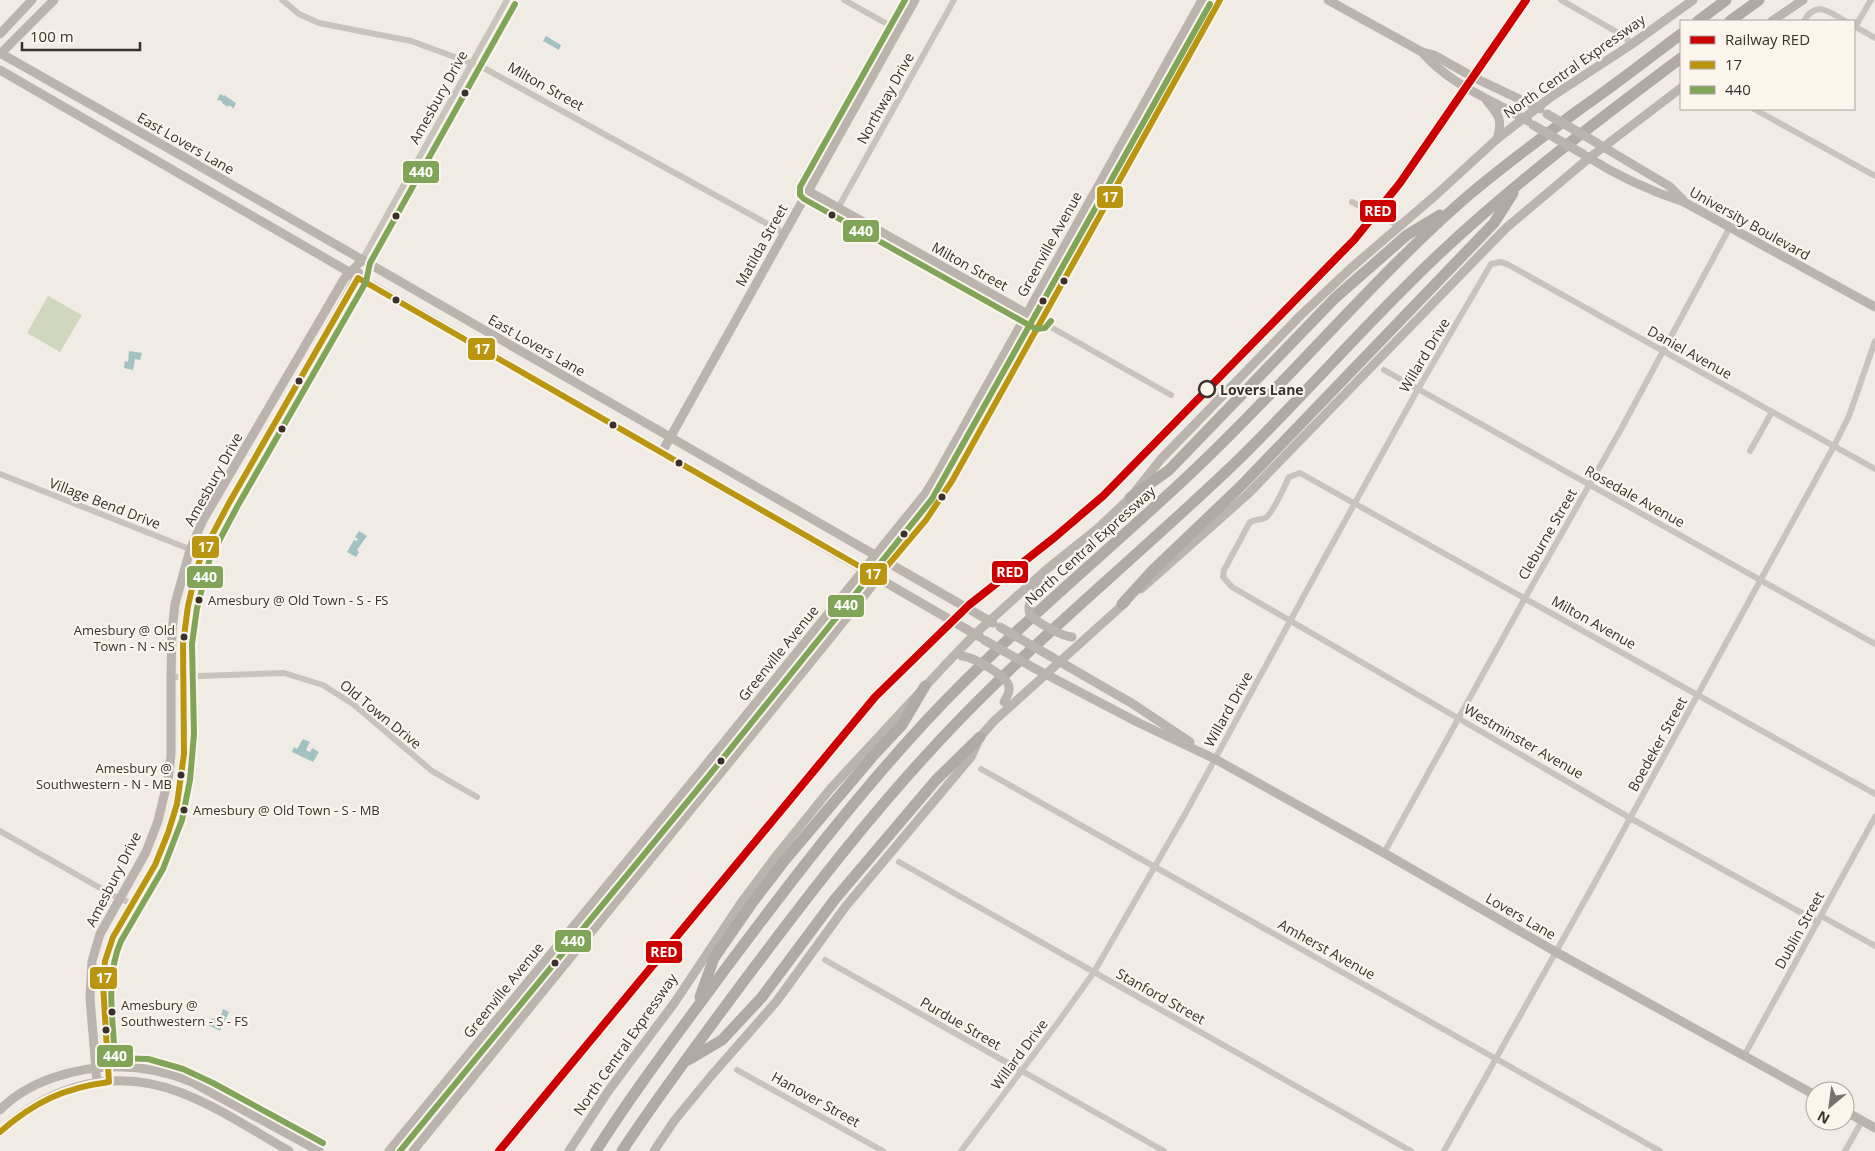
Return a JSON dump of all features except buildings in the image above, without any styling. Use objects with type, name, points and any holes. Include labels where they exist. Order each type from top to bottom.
[{"type":"highway","points":[[1699,20],[1726,0]]},
{"type":"highway","points":[[1731,20],[1759,0]]},
{"type":"highway","name":"North Central Expressway","points":[[596,1151],[627,1102],[816,848],[927,720],[1044,606],[1197,468],[1270,396],[1414,247],[1462,201],[1528,146],[1680,35]]},
{"type":"highway","points":[[622,1151],[684,1062],[836,860],[884,801],[948,731],[1067,616],[1221,476],[1434,259],[1519,183],[1565,145],[1680,59]]},
{"type":"highway","points":[[1122,604],[1153,570],[1261,466],[1494,223],[1519,183]]},
{"type":"highway","points":[[1130,498],[1169,470],[1342,292],[1408,235],[1462,201]]},
{"type":"highway","points":[[695,1010],[714,958],[752,903],[785,860],[902,725],[925,686]]},
{"type":"highway","points":[[684,1062],[722,1040],[762,997],[834,899],[936,780],[980,736]]},
{"type":"main road","points":[[0,34],[32,0]]},
{"type":"main road","points":[[0,54],[54,0]]},
{"type":"main road","name":"Matilda Street","points":[[662,452],[915,0]]},
{"type":"main road","name":"Greenville Avenue","points":[[389,1151],[925,494],[1202,0]]},
{"type":"main road","points":[[413,1151],[926,520],[952,481],[1220,0]]},
{"type":"main road","points":[[1328,0],[1422,52],[1434,55],[1479,81],[1537,108],[1669,186],[1684,202]]},
{"type":"main road","name":"North Central Expressway","points":[[569,1151],[609,1090],[675,1002],[741,903],[776,856],[831,788],[975,634],[1047,569],[1097,529],[1130,498],[1161,459],[1280,336],[1320,296],[1399,226],[1498,139],[1537,108],[1693,0]]},
{"type":"main road","points":[[1773,20],[1803,0]]},
{"type":"main road","name":"University Boulevard","points":[[1422,52],[1430,62],[1461,84],[1586,156],[1663,195],[1684,202],[1875,307]]},
{"type":"main road","name":"East Lovers Lane","points":[[0,54],[189,160],[890,562],[1060,662]]},
{"type":"main road","points":[[0,70],[180,176],[662,452],[1046,675]]},
{"type":"main road","points":[[1155,83],[1169,91]]},
{"type":"main road","points":[[654,1151],[674,1121],[776,1002],[846,906],[971,757],[980,736],[1001,714],[1122,604],[1248,494],[1506,228],[1586,156],[1680,89]]},
{"type":"main road","points":[[1484,97],[1497,113],[1500,121],[1498,139]]},
{"type":"main road","points":[[1114,156],[1129,164]]},
{"type":"main road","points":[[180,176],[189,160]]},
{"type":"main road","name":"Milton Street","points":[[808,191],[1040,321]]},
{"type":"main road","name":"Amesbury Drive","points":[[97,1083],[90,998],[92,961],[100,934],[146,852],[158,821],[171,755],[172,631],[175,604],[190,550],[204,520],[267,410],[349,272],[362,260]]},
{"type":"main road","name":"Amesbury Drive","points":[[109,1082],[103,986],[105,962],[113,937],[133,904],[162,848],[178,798],[184,754],[183,644],[188,606],[196,571],[202,554],[228,503],[358,278],[362,260]]},
{"type":"main road","points":[[509,364],[516,348]]},
{"type":"main road","points":[[267,410],[278,417]]},
{"type":"main road","points":[[1047,569],[1030,602],[1029,611],[1033,618],[1065,636],[1072,637],[1091,633]]},
{"type":"main road","points":[[947,663],[962,656],[973,659],[1006,679],[1009,693],[1001,714]]},
{"type":"main road","name":"Lovers Lane","points":[[1060,662],[1133,704],[1215,759]]},
{"type":"main road","name":"Lovers Lane","points":[[1046,675],[1137,722],[1215,759],[1556,952],[1805,1090]]},
{"type":"main road","points":[[164,793],[178,798]]},
{"type":"main road","points":[[608,884],[621,894]]},
{"type":"main road","points":[[526,984],[539,995]]},
{"type":"main road","points":[[0,1110],[16,1096],[40,1082],[66,1073],[107,1066],[147,1068],[180,1077],[319,1151]]},
{"type":"main road","points":[[456,1070],[470,1081]]},
{"type":"main road","points":[[0,1132],[32,1106],[48,1097],[66,1089],[109,1082],[154,1085],[182,1093],[204,1103],[289,1151]]},
{"type":"main road","points":[[1855,1117],[1875,1128]]},
{"type":"street","name":"Milton Street","points":[[282,0],[298,14],[319,23],[411,41],[491,71],[784,233]]},
{"type":"street","name":"Amesbury Drive","points":[[362,260],[507,0]]},
{"type":"street","points":[[844,0],[898,30]]},
{"type":"street","name":"Northway Drive","points":[[838,208],[954,0]]},
{"type":"street","points":[[1561,0],[1622,35],[1632,44]]},
{"type":"street","points":[[1855,24],[1870,0]]},
{"type":"street","points":[[1805,20],[1812,10],[1820,9],[1843,20]]},
{"type":"street","points":[[1855,27],[1875,38]]},
{"type":"street","points":[[1756,110],[1875,176]]},
{"type":"street","points":[[1352,202],[1399,226]]},
{"type":"street","name":"Cleburne Street","points":[[1384,853],[1589,486],[1730,227]]},
{"type":"street","name":"Daniel Avenue","points":[[1491,264],[1500,262],[1507,264],[1875,469]]},
{"type":"street","name":"Willard Drive","points":[[961,1151],[1094,972],[1215,759],[1354,503],[1491,264]]},
{"type":"street","name":"Milton Street","points":[[1040,321],[1171,395]]},
{"type":"street","name":"Boedeker Street","points":[[1444,1151],[1556,952],[1834,446],[1849,416],[1875,341]]},
{"type":"street","name":"Rosedale Avenue","points":[[1384,370],[1875,644]]},
{"type":"street","points":[[1750,451],[1772,412]]},
{"type":"street","name":"Milton Avenue","points":[[1223,577],[1224,570],[1250,522],[1256,518],[1265,518],[1270,514],[1289,477],[1300,473],[1875,794]]},
{"type":"street","name":"Village Bend Drive","points":[[0,474],[202,554]]},
{"type":"street","name":"Westminster Avenue","points":[[1223,577],[1232,587],[1630,818],[1819,919],[1875,946]]},
{"type":"street","name":"Old Town Drive","points":[[171,677],[284,673],[323,685],[353,704],[432,771],[477,798]]},
{"type":"street","name":"Amherst Avenue","points":[[981,768],[1660,1151]]},
{"type":"street","name":"Dublin Street","points":[[1744,1056],[1875,817]]},
{"type":"street","points":[[0,831],[133,904]]},
{"type":"street","name":"Stanford Street","points":[[900,862],[1411,1151]]},
{"type":"street","name":"Purdue Street","points":[[824,960],[1164,1151]]},
{"type":"street","name":"Hanover Street","points":[[737,1070],[883,1151]]},
{"type":"street","points":[[1845,1151],[1862,1121]]},
{"type":"green space","points":[[48,296],[82,315],[60,352],[27,333]]},
{"type":"water","points":[[546,36],[561,45],[559,50],[543,41]]},
{"type":"water","points":[[220,94],[236,103],[233,109],[229,105],[228,107],[222,103],[222,101],[217,100]]},
{"type":"water","points":[[129,351],[142,353],[140,360],[135,359],[133,370],[124,368],[125,361],[128,362]]},
{"type":"water","points":[[359,531],[367,536],[357,550],[359,552],[356,557],[347,552],[354,540],[357,541],[358,539],[355,537]]},
{"type":"water","points":[[303,739],[310,742],[306,750],[310,752],[312,748],[319,752],[313,762],[292,752],[294,747],[297,749]]},
{"type":"water","points":[[223,1009],[229,1012],[220,1031],[208,1025],[212,1018],[219,1021]]},
{"type":"rail line","name":"RED","points":[[499,1151],[875,697],[969,605],[1055,537],[1103,496],[1354,240],[1400,183],[1526,0]]},
{"type":"transit line","name":"440","points":[[905,0],[800,187],[800,195],[804,199],[1036,329],[1045,328],[1051,321]]},
{"type":"transit line","name":"17","points":[[0,1132],[25,1112],[50,1098],[78,1088],[109,1082],[103,985],[105,961],[113,937],[155,865],[177,804],[184,754],[183,644],[188,606],[196,571],[202,554],[229,503],[358,278],[878,577],[926,520],[952,481],[1220,0]]},
{"type":"transit line","name":"440","points":[[323,1143],[213,1083],[183,1069],[148,1059],[115,1058],[111,998],[113,969],[121,941],[163,869],[182,820],[190,780],[194,734],[192,644],[197,608],[210,558],[237,507],[366,282],[370,263],[515,4]]},
{"type":"transit line","name":"440","points":[[400,1151],[707,778],[932,499],[1210,4]]},
{"type":"place","name":"Lovers Lane","points":[[1207,389]]},
{"type":"place","name":"Amesbury @ Old Town - S - FS","points":[[199,600]]},
{"type":"place","name":"Amesbury @ Old Town - N - NS","points":[[184,637]]},
{"type":"place","name":"Amesbury @ Southwestern - N - MB","points":[[181,775]]},
{"type":"place","name":"Amesbury @ Old Town - S - MB","points":[[184,810]]},
{"type":"place","name":"Amesbury @ Southwestern - S - FS","points":[[112,1012]]}]
